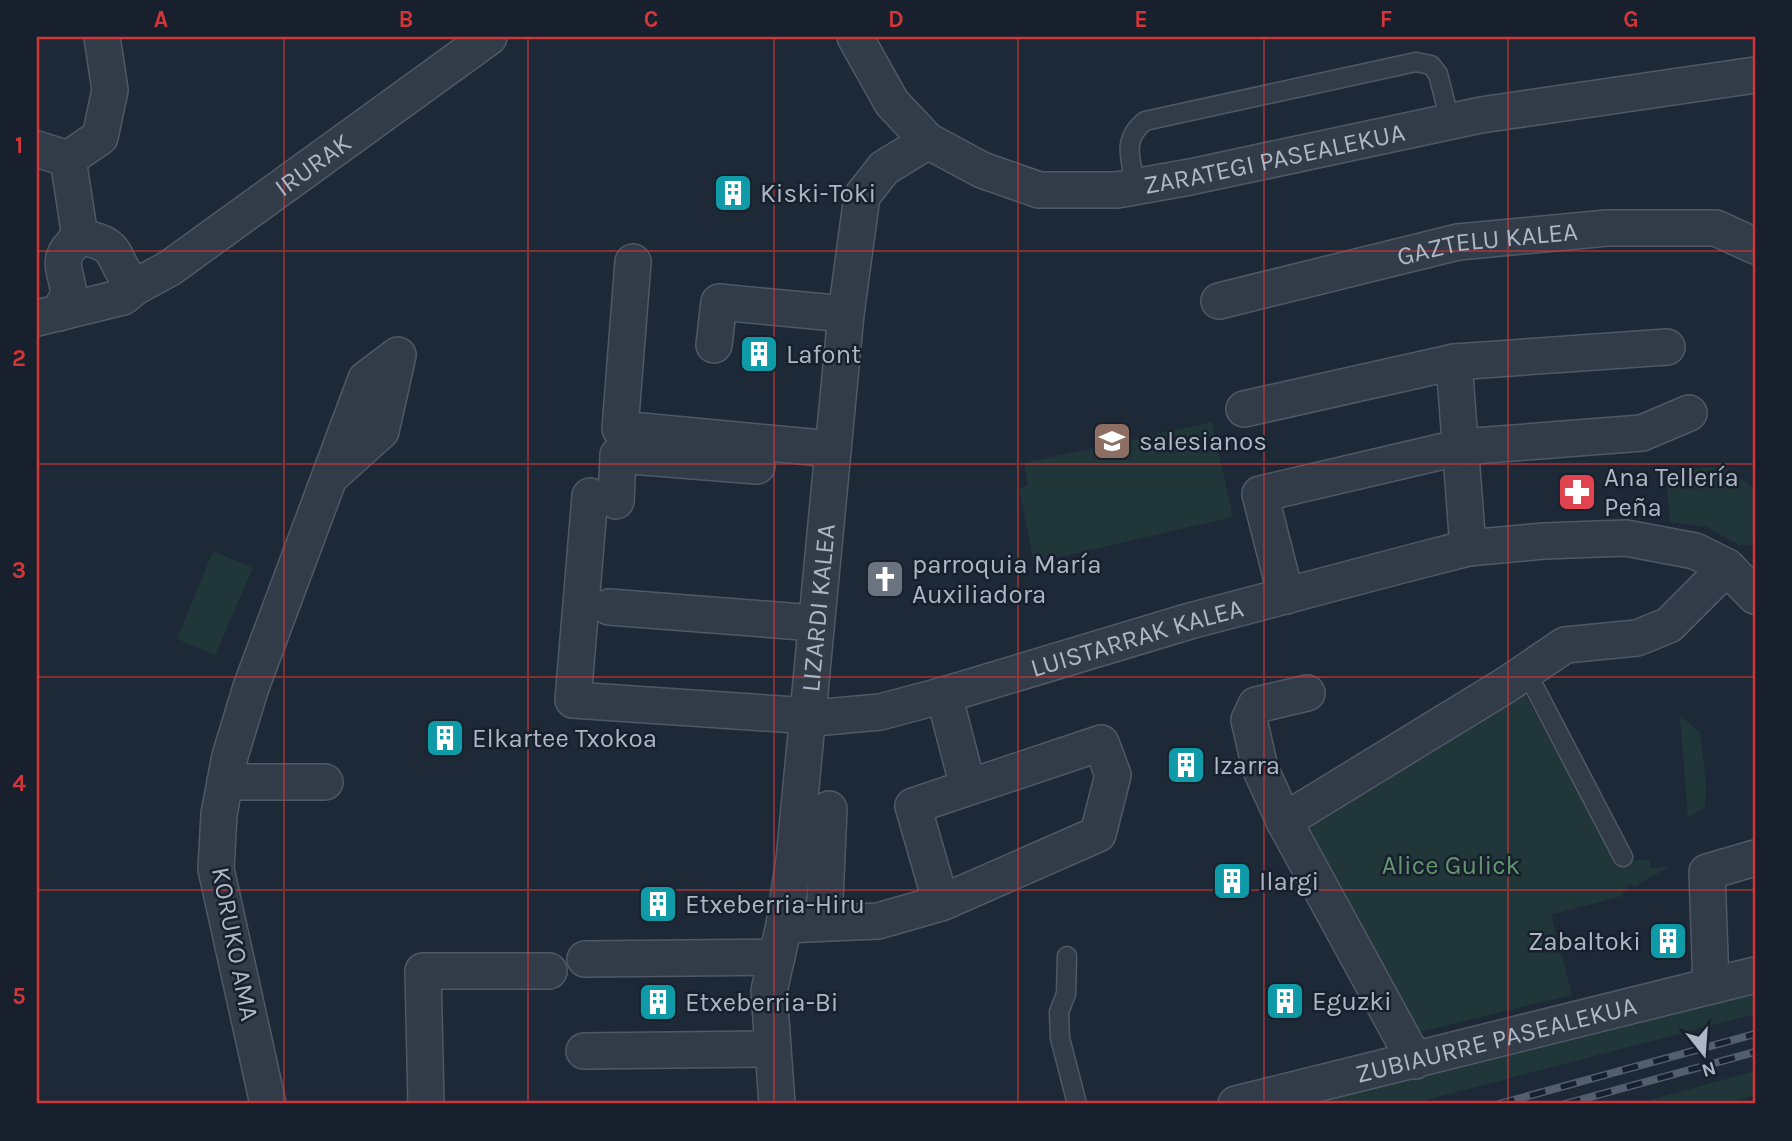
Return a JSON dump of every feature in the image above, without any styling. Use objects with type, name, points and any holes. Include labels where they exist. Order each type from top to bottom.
[{"type":"street","points":[[102,37],[110,90],[100,137],[52,154],[80,237],[98,240],[111,246],[122,270],[135,287]]},
{"type":"street","name":"IRURAK","points":[[48,316],[123,297],[135,287],[170,268],[489,37]]},
{"type":"street","name":"ZARATEGI PASEALEKUA","points":[[855,37],[892,103],[928,141],[982,170],[1039,190],[1117,190],[1136,187],[1450,121],[1755,75]]},
{"type":"street","name":"LIZARDI KALEA","points":[[777,1104],[769,991],[795,847],[846,314],[862,195],[884,168],[928,141]]},
{"type":"street","name":"GAZTELU KALEA","points":[[1219,301],[1458,242],[1607,228],[1716,228],[1755,246]]},
{"type":"street","name":"IRURAK","points":[[48,316],[69,294],[62,260],[67,248],[80,237]]},
{"type":"street","points":[[632,262],[620,429],[832,460]]},
{"type":"street","points":[[714,345],[719,302],[846,314]]},
{"type":"street","points":[[1244,409],[1454,362],[1667,347]]},
{"type":"street","points":[[1454,362],[1468,548]]},
{"type":"street","points":[[1286,596],[1260,494],[1486,443],[1642,433],[1689,414]]},
{"type":"street","name":"LUISTARRAK KALEA","points":[[832,460],[618,455],[603,499],[573,700],[825,716],[880,712],[1190,621],[1468,548],[1544,541],[1626,538],[1695,551],[1727,567],[1755,596]]},
{"type":"street","name":"KORUKO AMA","points":[[268,1104],[216,869],[219,814],[230,756],[251,687],[330,477]]},
{"type":"street","points":[[1284,821],[1565,645],[1637,638],[1669,625],[1727,567]]},
{"type":"street","points":[[609,607],[815,623]]},
{"type":"street","points":[[1307,693],[1256,705],[1249,720],[1260,768],[1284,821],[1415,1061]]},
{"type":"street","points":[[944,695],[968,786]]},
{"type":"street","points":[[585,959],[780,941],[824,922],[878,921],[941,903],[1098,834],[1113,775],[1101,743],[912,806],[941,903]]},
{"type":"street","points":[[225,782],[325,782]]},
{"type":"street","points":[[824,922],[829,810]]},
{"type":"street","points":[[1711,986],[1707,872],[1755,858]]},
{"type":"street","points":[[426,1104],[423,971],[549,971]]},
{"type":"street","name":"ZUBIAURRE PASEALEKUA","points":[[1236,1104],[1755,975]]},
{"type":"street","points":[[584,1051],[772,1049]]},
{"type":"lane","points":[[1136,187],[1129,145],[1133,130],[1145,121],[1416,62],[1432,65],[1438,74],[1450,121]]},
{"type":"lane","points":[[1526,671],[1623,857]]},
{"type":"lane","points":[[1066,956],[1066,993],[1059,1012],[1060,1038],[1077,1104]]},
{"type":"green space","points":[[1212,422],[1233,517],[1034,563],[1019,488],[1028,486],[1024,463]]},
{"type":"green space","points":[[1706,467],[1727,469],[1755,489],[1755,540],[1749,545],[1739,545],[1707,527],[1670,522],[1666,473]]},
{"type":"green space","points":[[213,551],[253,568],[215,655],[177,639]]},
{"type":"green space","name":"Alice Gulick","points":[[1521,687],[1616,862],[1650,859],[1651,868],[1670,866],[1635,887],[1629,884],[1622,896],[1551,915],[1572,995],[1419,1032],[1302,828]]},
{"type":"green space","points":[[1680,716],[1700,732],[1706,783],[1705,807],[1688,818]]},
{"type":"green space","points":[[1755,993],[1755,1014],[1411,1104],[1316,1104]]},
{"type":"green space","points":[[1755,1071],[1755,1095],[1722,1104],[1635,1104]]},
{"type":"railway","points":[[1499,1104],[1755,1034]]},
{"type":"railway","points":[[1565,1104],[1755,1052]]},
{"type":"place","name":"Kiski-Toki","points":[[733,193]]},
{"type":"place","name":"Lafont","points":[[759,354]]},
{"type":"place","name":"salesianos","points":[[1112,441]]},
{"type":"place","name":"Ana Tellería Peña","points":[[1577,492]]},
{"type":"place","name":"parroquia María Auxiliadora","points":[[885,579]]},
{"type":"place","name":"Elkartee Txokoa","points":[[445,738]]},
{"type":"place","name":"Izarra","points":[[1186,765]]},
{"type":"place","name":"Ilargi","points":[[1232,881]]},
{"type":"place","name":"Etxeberria-Hiru","points":[[658,904]]},
{"type":"place","name":"Zabaltoki","points":[[1668,941]]},
{"type":"place","name":"Eguzki","points":[[1285,1001]]},
{"type":"place","name":"Etxeberria-Bi","points":[[658,1002]]}]
